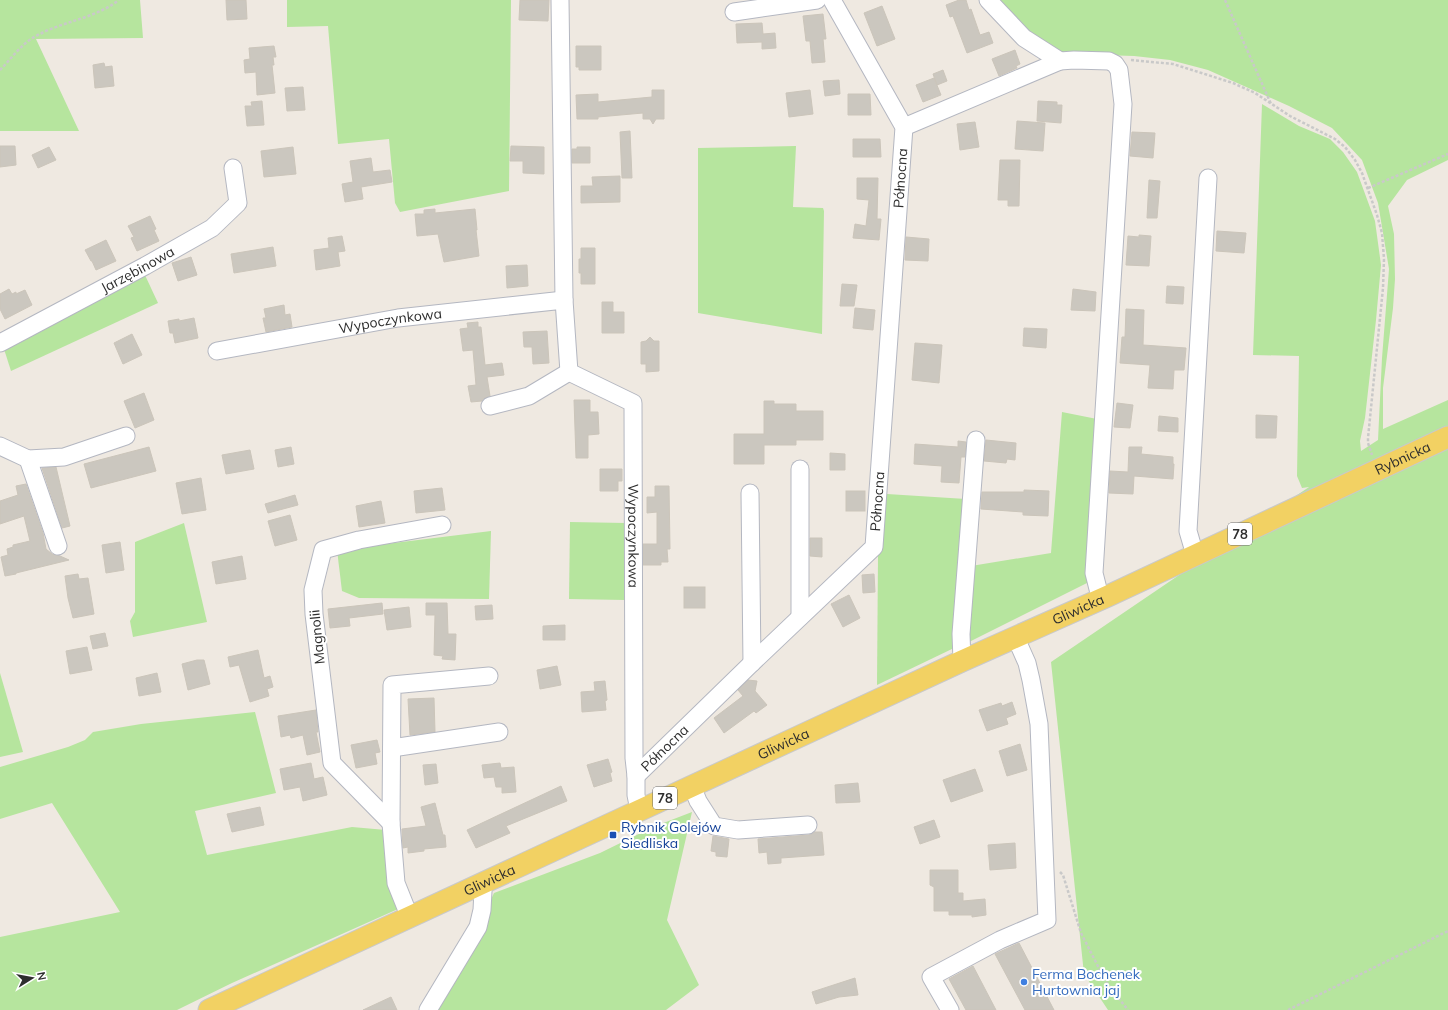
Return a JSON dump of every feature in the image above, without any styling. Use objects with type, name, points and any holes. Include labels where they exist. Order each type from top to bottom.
[{"type":"main road","name":"Rybnicka","points":[[1365,475],[1448,437]]},
{"type":"main road","name":"Gliwicka","points":[[209,1010],[1015,636],[1195,555],[1365,475]]},
{"type":"street","points":[[490,406],[529,396],[569,372],[564,300],[560,0]]},
{"type":"street","points":[[734,12],[817,0]]},
{"type":"street","points":[[832,0],[904,127],[1060,61],[1109,61],[1115,64],[1119,70],[1123,104],[1094,573],[1102,598]]},
{"type":"street","points":[[992,5],[1024,38],[1060,61]]},
{"type":"street","name":"Północna","points":[[636,776],[874,547],[904,127]]},
{"type":"street","name":"Jarzębinowa","points":[[0,343],[145,266],[212,228],[238,203],[233,168]]},
{"type":"street","points":[[1195,555],[1188,532],[1208,178]]},
{"type":"street","name":"Wypoczynkowa","points":[[217,351],[398,318],[564,300]]},
{"type":"street","name":"Wypoczynkowa","points":[[569,372],[633,403],[634,758],[636,795],[639,810]]},
{"type":"street","points":[[0,446],[28,459],[64,457],[126,436]]},
{"type":"street","points":[[962,661],[961,634],[976,440]]},
{"type":"street","points":[[28,459],[58,546]]},
{"type":"street","points":[[800,469],[800,617]]},
{"type":"street","points":[[750,493],[752,663]]},
{"type":"street","name":"Magnolii","points":[[391,823],[332,763],[312,590],[323,550],[359,540],[442,525]]},
{"type":"street","points":[[950,1010],[932,977],[1000,940],[1047,920],[1040,754],[1036,707],[1027,663],[1015,636]]},
{"type":"street","points":[[410,918],[396,884],[391,823],[392,685],[489,676]]},
{"type":"street","points":[[392,748],[499,732]]},
{"type":"street","points":[[692,786],[698,801],[714,826],[738,830],[808,825]]},
{"type":"street","points":[[428,1010],[478,927],[482,917],[484,891],[481,884]]},
{"type":"path","points":[[0,70],[24,44],[35,36],[108,8],[119,0]]},
{"type":"path","points":[[1225,0],[1271,104]]},
{"type":"path","points":[[1115,64],[1124,60],[1173,64],[1233,83],[1255,93],[1294,118],[1335,138],[1355,160],[1368,188],[1380,227],[1384,259],[1384,288],[1368,438],[1373,459],[1365,475]]},
{"type":"path","points":[[1368,188],[1448,154]]},
{"type":"path","points":[[1045,859],[1063,875],[1081,933],[1106,982],[1128,1010]]},
{"type":"path","points":[[1288,1010],[1448,930]]},
{"type":"green space","points":[[0,0],[140,0],[143,38],[36,39],[79,131],[0,131]]},
{"type":"green space","points":[[287,0],[511,0],[509,191],[400,212],[395,203],[389,139],[338,144],[328,26],[287,27]]},
{"type":"green space","points":[[994,0],[1448,0],[1448,160],[1407,180],[1388,206],[1394,234],[1395,279],[1383,388],[1383,429],[1448,400],[1448,1010],[1108,1010],[1084,974],[1051,662],[1309,487],[1302,488],[1297,476],[1299,356],[1253,355],[1262,104],[1299,126],[1330,139],[1343,152],[1357,172],[1375,221],[1381,265],[1365,418],[1360,441],[1361,451],[1378,440],[1382,358],[1389,269],[1378,203],[1362,160],[1332,128],[1289,106],[1208,70],[1170,60],[1134,56],[1071,54],[1055,51],[1026,34]]},
{"type":"green space","points":[[796,146],[793,207],[823,208],[824,211],[822,334],[698,313],[698,148]]},
{"type":"green space","points":[[144,273],[158,303],[11,371],[4,349]]},
{"type":"green space","points":[[1062,412],[1097,419],[1087,583],[967,643],[971,566],[1051,553]]},
{"type":"green space","points":[[887,494],[966,499],[954,648],[877,685],[878,555]]},
{"type":"green space","points":[[570,522],[626,523],[625,600],[569,599]]},
{"type":"green space","points":[[184,523],[207,622],[133,637],[130,621],[135,612],[135,542]]},
{"type":"green space","points":[[491,531],[489,599],[359,598],[342,591],[337,550]]},
{"type":"green space","points":[[0,673],[23,752],[0,757]]},
{"type":"green space","points":[[255,712],[276,793],[195,811],[207,855],[352,827],[386,830],[398,909],[232,983],[177,1010],[0,1010],[0,937],[120,912],[52,803],[0,819],[0,767],[68,747],[85,740],[93,732],[141,724]]},
{"type":"green space","points":[[692,812],[667,920],[699,985],[666,1010],[437,1010],[494,893],[600,853],[653,827]]},
{"type":"building","points":[[226,0],[246,0],[247,19],[227,20]]},
{"type":"building","points":[[520,0],[549,0],[548,21],[519,20]]},
{"type":"building","points":[[959,0],[966,0],[969,10],[971,9],[980,35],[989,32],[993,43],[967,53],[953,16],[950,17],[946,5]]},
{"type":"building","points":[[882,6],[895,39],[877,46],[864,13]]},
{"type":"building","points":[[823,14],[826,39],[823,39],[825,62],[812,63],[810,41],[806,41],[803,16]]},
{"type":"building","points":[[762,23],[763,34],[775,33],[776,48],[762,49],[762,42],[737,43],[736,24]]},
{"type":"building","points":[[274,46],[276,57],[273,57],[274,65],[272,65],[275,93],[257,95],[256,72],[245,73],[244,60],[250,59],[249,48]]},
{"type":"building","points":[[576,46],[601,46],[601,70],[579,70],[579,67],[576,67]]},
{"type":"building","points":[[1015,50],[1020,64],[1016,66],[1017,68],[999,76],[992,59]]},
{"type":"building","points":[[104,63],[105,67],[112,66],[114,86],[95,88],[93,65]]},
{"type":"building","points":[[943,70],[947,81],[937,85],[933,74]]},
{"type":"building","points":[[934,78],[941,95],[923,102],[916,85]]},
{"type":"building","points":[[839,80],[840,94],[825,96],[823,81]]},
{"type":"building","points":[[303,87],[305,110],[287,111],[285,88]]},
{"type":"building","points":[[652,90],[664,90],[664,119],[656,119],[653,124],[650,119],[643,119],[643,113],[598,117],[598,119],[577,119],[576,95],[598,94],[598,102],[652,97]]},
{"type":"building","points":[[810,90],[813,114],[789,117],[786,93]]},
{"type":"building","points":[[848,94],[870,94],[871,115],[848,115]]},
{"type":"building","points":[[262,101],[264,125],[247,126],[245,106],[252,106],[251,102]]},
{"type":"building","points":[[1038,101],[1057,102],[1057,105],[1062,105],[1061,123],[1037,121]]},
{"type":"building","points":[[1017,121],[1045,123],[1043,151],[1015,149]]},
{"type":"building","points":[[975,122],[979,147],[960,150],[957,124]]},
{"type":"building","points":[[630,131],[632,178],[622,178],[620,132]]},
{"type":"building","points":[[1132,132],[1155,133],[1153,158],[1130,156]]},
{"type":"building","points":[[853,139],[880,139],[881,157],[853,157]]},
{"type":"building","points":[[0,146],[15,146],[16,165],[0,167]]},
{"type":"building","points":[[511,146],[544,147],[544,174],[523,173],[523,161],[510,161]]},
{"type":"building","points":[[49,147],[56,160],[38,168],[32,155]]},
{"type":"building","points":[[293,147],[296,174],[264,177],[261,151]]},
{"type":"building","points":[[577,147],[590,147],[590,163],[572,163],[572,149],[577,149]]},
{"type":"building","points":[[371,158],[373,172],[390,170],[392,182],[361,187],[363,199],[345,202],[342,184],[353,182],[350,161]]},
{"type":"building","points":[[1000,160],[1020,160],[1019,206],[1008,206],[1008,200],[998,200]]},
{"type":"building","points":[[620,176],[620,202],[581,203],[581,186],[593,186],[592,177]]},
{"type":"building","points":[[857,178],[878,178],[877,219],[881,219],[879,240],[853,238],[855,224],[866,226],[869,200],[857,199]]},
{"type":"building","points":[[1149,180],[1160,181],[1157,218],[1147,218]]},
{"type":"building","points":[[435,209],[435,213],[475,209],[479,256],[444,262],[438,234],[417,236],[415,214],[424,214],[424,210]]},
{"type":"building","points":[[150,216],[156,229],[154,230],[159,241],[137,251],[131,238],[134,237],[128,226]]},
{"type":"building","points":[[1217,231],[1246,233],[1244,253],[1216,251]]},
{"type":"building","points":[[1139,235],[1151,236],[1149,266],[1126,265],[1128,236],[1139,237]]},
{"type":"building","points":[[342,236],[345,251],[338,252],[340,266],[316,270],[314,250],[329,248],[328,238]]},
{"type":"building","points":[[906,237],[929,239],[928,261],[905,260]]},
{"type":"building","points":[[106,240],[116,261],[96,270],[85,250]]},
{"type":"building","points":[[273,247],[276,266],[234,273],[231,254]]},
{"type":"building","points":[[581,248],[595,248],[595,284],[581,284],[579,259],[581,259]]},
{"type":"building","points":[[191,257],[197,275],[178,281],[172,263]]},
{"type":"building","points":[[527,265],[528,286],[507,288],[506,266]]},
{"type":"building","points":[[842,284],[857,285],[854,306],[840,306]]},
{"type":"building","points":[[1167,286],[1184,287],[1183,304],[1166,303]]},
{"type":"building","points":[[9,289],[12,294],[25,290],[32,305],[5,319],[0,309],[0,294]]},
{"type":"building","points":[[1073,289],[1096,292],[1095,311],[1071,310]]},
{"type":"building","points":[[602,302],[613,302],[613,312],[624,312],[624,333],[602,333]]},
{"type":"building","points":[[284,305],[285,315],[290,314],[292,327],[266,332],[263,318],[266,318],[264,309]]},
{"type":"building","points":[[855,308],[875,310],[873,330],[853,328]]},
{"type":"building","points":[[1126,309],[1144,310],[1143,345],[1186,348],[1184,370],[1174,370],[1173,389],[1148,388],[1150,365],[1120,363],[1122,337],[1125,337]]},
{"type":"building","points":[[194,318],[198,338],[175,343],[173,333],[170,333],[168,321],[179,319],[179,321]]},
{"type":"building","points":[[478,322],[478,327],[481,327],[485,365],[502,363],[504,375],[487,377],[490,396],[482,401],[471,402],[468,386],[476,385],[473,350],[463,351],[460,329],[468,328],[467,323]]},
{"type":"building","points":[[1024,328],[1047,329],[1046,348],[1023,346]]},
{"type":"building","points":[[547,331],[549,363],[533,364],[532,347],[524,347],[523,332]]},
{"type":"building","points":[[132,334],[142,355],[123,364],[114,343]]},
{"type":"building","points":[[650,337],[654,341],[659,341],[659,371],[646,372],[646,364],[641,364],[641,342],[646,341]]},
{"type":"building","points":[[915,343],[942,345],[939,383],[912,380]]},
{"type":"building","points":[[144,393],[154,420],[135,428],[124,401]]},
{"type":"building","points":[[574,400],[590,400],[590,412],[598,412],[599,434],[588,435],[588,458],[576,458]]},
{"type":"building","points":[[764,401],[774,401],[774,404],[796,404],[796,411],[823,411],[823,440],[796,440],[796,445],[764,445],[764,464],[734,464],[734,434],[764,434]]},
{"type":"building","points":[[1117,403],[1133,405],[1130,428],[1114,427]]},
{"type":"building","points":[[1256,415],[1277,416],[1276,438],[1256,438]]},
{"type":"building","points":[[1159,416],[1178,418],[1178,432],[1158,431]]},
{"type":"building","points":[[986,440],[1016,443],[1015,460],[1007,459],[1006,463],[984,461]]},
{"type":"building","points":[[958,441],[966,442],[965,457],[961,457],[959,483],[941,482],[942,466],[914,464],[915,444],[958,447]]},
{"type":"building","points":[[149,447],[156,471],[91,488],[84,464]]},
{"type":"building","points":[[291,447],[294,464],[278,467],[275,450]]},
{"type":"building","points":[[1129,447],[1142,447],[1141,454],[1173,457],[1173,479],[1134,476],[1133,494],[1109,493],[1110,471],[1128,472]]},
{"type":"building","points":[[250,450],[254,469],[226,474],[222,455]]},
{"type":"building","points":[[830,453],[845,454],[845,470],[830,470]]},
{"type":"building","points":[[56,467],[70,526],[62,528],[42,468]]},
{"type":"building","points":[[600,469],[622,469],[622,481],[618,481],[618,491],[600,491]]},
{"type":"building","points":[[201,478],[206,510],[182,514],[176,483]]},
{"type":"building","points":[[26,484],[43,533],[46,549],[52,554],[69,560],[5,576],[1,557],[8,555],[7,549],[13,547],[13,545],[30,541],[24,516],[0,524],[0,501],[18,495],[16,486]]},
{"type":"building","points":[[655,486],[669,486],[670,549],[667,549],[668,562],[661,562],[661,565],[643,565],[643,544],[657,544],[657,512],[647,513],[647,497],[655,497]]},
{"type":"building","points":[[442,488],[445,510],[416,513],[414,491]]},
{"type":"building","points":[[1024,490],[1049,491],[1048,516],[1023,515],[1023,512],[981,509],[982,492],[1024,492]]},
{"type":"building","points":[[846,491],[865,491],[865,511],[846,511]]},
{"type":"building","points":[[295,495],[298,505],[268,513],[265,504]]},
{"type":"building","points":[[381,501],[385,523],[359,527],[356,506]]},
{"type":"building","points":[[290,515],[297,540],[275,546],[268,521]]},
{"type":"building","points":[[810,538],[822,538],[822,557],[810,556]]},
{"type":"building","points":[[120,542],[124,570],[106,573],[102,545]]},
{"type":"building","points":[[242,556],[246,579],[216,584],[212,562]]},
{"type":"building","points":[[78,574],[79,579],[88,578],[94,614],[73,618],[65,576]]},
{"type":"building","points":[[874,574],[875,592],[863,593],[862,575]]},
{"type":"building","points":[[684,587],[705,587],[705,608],[684,608]]},
{"type":"building","points":[[849,595],[860,618],[843,627],[831,604]]},
{"type":"building","points":[[382,603],[383,614],[349,618],[350,626],[330,628],[328,609]]},
{"type":"building","points":[[426,603],[447,603],[448,634],[456,634],[455,660],[442,659],[443,656],[434,655],[435,615],[426,615]]},
{"type":"building","points":[[492,605],[493,619],[476,620],[475,606]]},
{"type":"building","points":[[409,607],[411,627],[387,630],[384,610]]},
{"type":"building","points":[[565,625],[565,640],[543,640],[543,626]]},
{"type":"building","points":[[105,633],[108,646],[93,649],[90,636]]},
{"type":"building","points":[[87,647],[92,670],[70,674],[66,651]]},
{"type":"building","points":[[258,650],[264,678],[270,676],[273,687],[267,689],[269,696],[250,702],[239,665],[230,667],[228,657]]},
{"type":"building","points":[[197,660],[204,660],[210,684],[188,690],[182,664]]},
{"type":"building","points":[[557,666],[561,685],[540,689],[537,670]]},
{"type":"building","points":[[157,673],[161,692],[139,696],[136,678]]},
{"type":"building","points":[[748,680],[757,681],[755,691],[767,705],[756,713],[754,711],[724,733],[714,718],[743,696],[738,690]]},
{"type":"building","points":[[605,681],[607,700],[605,701],[606,710],[582,712],[581,692],[595,691],[594,682]]},
{"type":"building","points":[[434,698],[435,732],[410,735],[408,699]]},
{"type":"building","points":[[1012,702],[1016,714],[1006,718],[1008,724],[987,731],[979,710],[1001,703],[1002,706]]},
{"type":"building","points":[[316,710],[318,732],[316,732],[320,752],[307,755],[303,735],[291,738],[290,735],[281,737],[278,716]]},
{"type":"building","points":[[377,740],[380,752],[375,753],[377,764],[356,768],[351,745]]},
{"type":"building","points":[[1020,744],[1027,770],[1007,776],[999,751]]},
{"type":"building","points":[[608,759],[612,772],[610,773],[612,781],[594,787],[587,765]]},
{"type":"building","points":[[311,763],[314,779],[323,777],[327,795],[303,801],[300,787],[284,790],[280,769]]},
{"type":"building","points":[[500,763],[501,768],[514,767],[516,792],[502,793],[502,787],[496,787],[494,777],[484,778],[482,765]]},
{"type":"building","points":[[436,764],[438,783],[425,785],[423,765]]},
{"type":"building","points":[[975,769],[983,791],[951,802],[943,780]]},
{"type":"building","points":[[858,783],[860,802],[836,803],[835,785]]},
{"type":"building","points":[[561,786],[567,801],[506,826],[510,833],[476,848],[467,830]]},
{"type":"building","points":[[435,803],[443,835],[445,835],[446,847],[424,849],[424,851],[408,853],[408,847],[403,848],[402,829],[426,826],[421,807]]},
{"type":"building","points":[[260,807],[264,825],[232,832],[227,814]]},
{"type":"building","points":[[934,820],[940,837],[920,844],[914,827]]},
{"type":"building","points":[[815,832],[822,832],[824,855],[781,858],[781,863],[768,864],[767,852],[759,853],[758,839],[809,835]]},
{"type":"building","points":[[713,836],[729,839],[727,857],[716,856],[716,852],[711,851]]},
{"type":"building","points":[[1015,843],[1016,868],[990,870],[988,845]]},
{"type":"building","points":[[930,870],[958,870],[958,893],[963,893],[963,901],[985,899],[986,915],[972,917],[972,915],[949,915],[949,911],[934,911],[934,887],[930,885]]},
{"type":"building","name":"Ferma Bochenek Hurtownia jaj","points":[[1019,943],[1054,1010],[1025,1010],[995,954]]},
{"type":"building","name":"Ferma Bochenek Hurtownia jaj","points":[[973,966],[996,1010],[966,1010],[949,979]]},
{"type":"building","points":[[855,978],[858,995],[839,997],[816,1004],[812,992]]},
{"type":"building","points":[[391,997],[397,1010],[363,1010]]},
{"type":"place","name":"Rybnik Golejów Siedliska","points":[[613,835]]},
{"type":"place","name":"Ferma Bochenek Hurtownia jaj","points":[[1024,982]]}]
